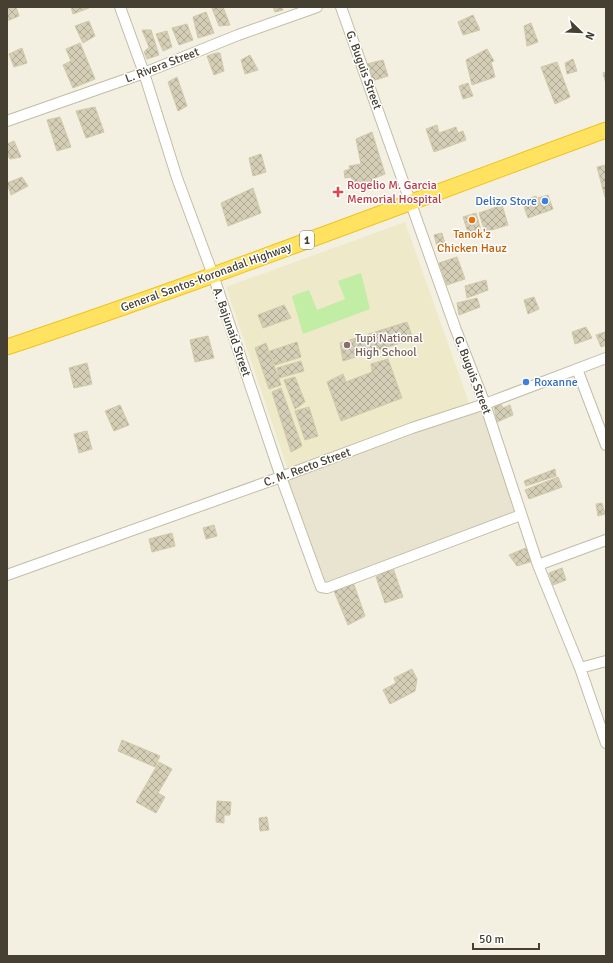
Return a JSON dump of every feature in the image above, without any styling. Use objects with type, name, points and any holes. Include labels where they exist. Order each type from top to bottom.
[{"type":"highway","name":"General Santos-Koronadal Highway","points":[[7,347],[213,275],[606,130]]},
{"type":"street","name":"A. Bajunaid Street","points":[[120,7],[144,73],[177,178],[213,275],[320,586],[327,588],[521,515]]},
{"type":"street","name":"L. Rivera Street","points":[[7,121],[144,73],[238,35],[317,7]]},
{"type":"street","name":"G. Buguis Street","points":[[341,7],[412,202],[456,330],[485,404],[538,565],[580,668],[606,743]]},
{"type":"street","name":"C. M. Recto Street","points":[[7,575],[282,477],[412,428],[485,404],[606,358]]},
{"type":"street","points":[[577,369],[606,445]]},
{"type":"street","points":[[538,565],[606,540]]},
{"type":"street","points":[[580,668],[606,661]]},
{"type":"shaded area","name":"Tupi National High School","points":[[405,222],[469,403],[288,470],[226,287]]},
{"type":"shaded area","points":[[479,407],[518,513],[325,583],[288,480]]},
{"type":"green space","points":[[361,273],[370,309],[303,334],[292,296],[309,290],[317,310],[345,299],[338,281]]},
{"type":"building","points":[[7,7],[16,7],[19,16],[7,21]]},
{"type":"building","points":[[71,7],[88,7],[89,8],[73,14]]},
{"type":"building","points":[[223,7],[230,25],[219,26],[212,8]]},
{"type":"building","points":[[273,7],[282,7],[283,10],[275,12]]},
{"type":"building","points":[[206,12],[214,33],[198,38],[193,17]]},
{"type":"building","points":[[473,15],[480,30],[463,35],[458,22]]},
{"type":"building","points":[[89,21],[95,36],[83,43],[75,26]]},
{"type":"building","points":[[531,23],[538,42],[527,46],[524,26]]},
{"type":"building","points":[[187,24],[193,40],[179,45],[172,28]]},
{"type":"building","points":[[142,30],[151,30],[159,55],[147,59],[144,52],[149,47]]},
{"type":"building","points":[[167,31],[172,47],[163,51],[156,34]]},
{"type":"building","points":[[80,43],[95,79],[73,88],[63,65],[71,61],[66,49]]},
{"type":"building","points":[[22,48],[27,63],[14,67],[9,54]]},
{"type":"building","points":[[487,49],[494,61],[491,62],[495,77],[472,85],[466,60]]},
{"type":"building","points":[[220,53],[224,71],[214,75],[207,56]]},
{"type":"building","points":[[250,55],[258,70],[245,74],[241,60]]},
{"type":"building","points":[[573,59],[577,71],[567,74],[565,63]]},
{"type":"building","points":[[383,60],[388,76],[372,81],[367,64]]},
{"type":"building","points":[[557,62],[570,97],[555,104],[541,67]]},
{"type":"building","points":[[606,72],[606,84],[603,73]]},
{"type":"building","points":[[177,77],[187,106],[178,111],[168,82]]},
{"type":"building","points":[[468,83],[473,96],[463,99],[459,86]]},
{"type":"building","points":[[95,107],[104,132],[86,138],[76,111]]},
{"type":"building","points":[[60,117],[71,147],[57,151],[47,120]]},
{"type":"building","points":[[437,125],[439,133],[456,127],[458,133],[463,131],[466,140],[434,152],[426,129]]},
{"type":"building","points":[[372,132],[385,174],[375,178],[375,182],[367,184],[364,181],[358,184],[353,182],[351,177],[345,178],[344,171],[350,169],[349,166],[361,164],[356,139]]},
{"type":"building","points":[[14,141],[21,157],[10,159],[7,154],[7,144]]},
{"type":"building","points":[[261,154],[266,172],[253,176],[249,158]]},
{"type":"building","points":[[606,165],[606,197],[605,197],[597,167]]},
{"type":"building","points":[[22,177],[28,186],[11,195],[7,183]]},
{"type":"building","points":[[253,188],[261,213],[228,226],[221,203]]},
{"type":"building","points":[[548,195],[553,209],[543,213],[538,198]]},
{"type":"building","points":[[536,196],[542,213],[528,218],[522,201]]},
{"type":"building","points":[[502,205],[508,225],[485,232],[479,213]]},
{"type":"building","points":[[476,213],[482,234],[470,238],[463,217]]},
{"type":"building","points":[[442,233],[445,244],[437,246],[434,235]]},
{"type":"building","points":[[457,257],[465,279],[447,285],[439,263]]},
{"type":"building","points":[[486,280],[488,290],[467,298],[465,286]]},
{"type":"building","points":[[534,297],[539,309],[528,314],[524,300]]},
{"type":"building","points":[[477,298],[480,307],[459,315],[457,303]]},
{"type":"building","points":[[284,305],[291,318],[263,328],[258,315]]},
{"type":"building","points":[[407,322],[413,339],[343,361],[340,343]]},
{"type":"building","points":[[586,327],[592,338],[575,344],[572,332]]},
{"type":"building","points":[[605,332],[606,345],[601,347],[596,335]]},
{"type":"building","points":[[208,336],[214,358],[195,362],[190,340]]},
{"type":"building","points":[[297,342],[301,357],[275,365],[270,351]]},
{"type":"building","points":[[266,343],[281,385],[269,389],[255,348]]},
{"type":"building","points":[[388,359],[402,398],[341,421],[327,382],[343,374],[346,382],[372,372],[371,364]]},
{"type":"building","points":[[301,361],[304,371],[279,378],[277,368]]},
{"type":"building","points":[[87,363],[92,384],[74,388],[69,368]]},
{"type":"building","points":[[295,377],[305,402],[295,409],[284,380]]},
{"type":"building","points":[[281,388],[302,446],[291,452],[272,392]]},
{"type":"building","points":[[501,404],[503,408],[510,405],[513,415],[497,422],[494,406]]},
{"type":"building","points":[[120,405],[129,425],[114,431],[105,411]]},
{"type":"building","points":[[309,407],[318,436],[305,440],[295,411]]},
{"type":"building","points":[[87,431],[92,449],[79,453],[74,434]]},
{"type":"building","points":[[555,469],[556,476],[526,486],[524,481]]},
{"type":"building","points":[[558,477],[562,487],[529,499],[525,490]]},
{"type":"building","points":[[602,503],[605,514],[598,516],[596,504]]},
{"type":"building","points":[[214,525],[217,536],[206,539],[203,528]]},
{"type":"building","points":[[172,533],[175,546],[152,552],[149,539]]},
{"type":"building","points":[[528,547],[533,561],[517,566],[509,555]]},
{"type":"building","points":[[393,568],[403,597],[385,603],[376,577]]},
{"type":"building","points":[[562,568],[566,580],[553,585],[549,573]]},
{"type":"building","points":[[353,582],[365,616],[348,625],[334,591]]},
{"type":"building","points":[[412,669],[417,679],[415,691],[390,704],[383,690],[396,683],[394,678]]},
{"type":"building","points":[[122,740],[160,756],[155,767],[118,751]]},
{"type":"building","points":[[159,762],[172,769],[158,793],[165,797],[156,813],[136,802]]},
{"type":"building","points":[[217,801],[231,802],[230,815],[224,815],[224,823],[216,822]]},
{"type":"building","points":[[267,817],[269,830],[260,831],[259,818]]},
{"type":"place","name":"Rogelio M. Garcia Memorial Hospital","points":[[338,192]]},
{"type":"place","name":"Delizo Store","points":[[545,201]]},
{"type":"place","name":"Tanok'z Chicken Hauz","points":[[472,220]]},
{"type":"place","name":"Tupi National High School","points":[[347,345]]},
{"type":"place","name":"Roxanne","points":[[526,382]]}]
